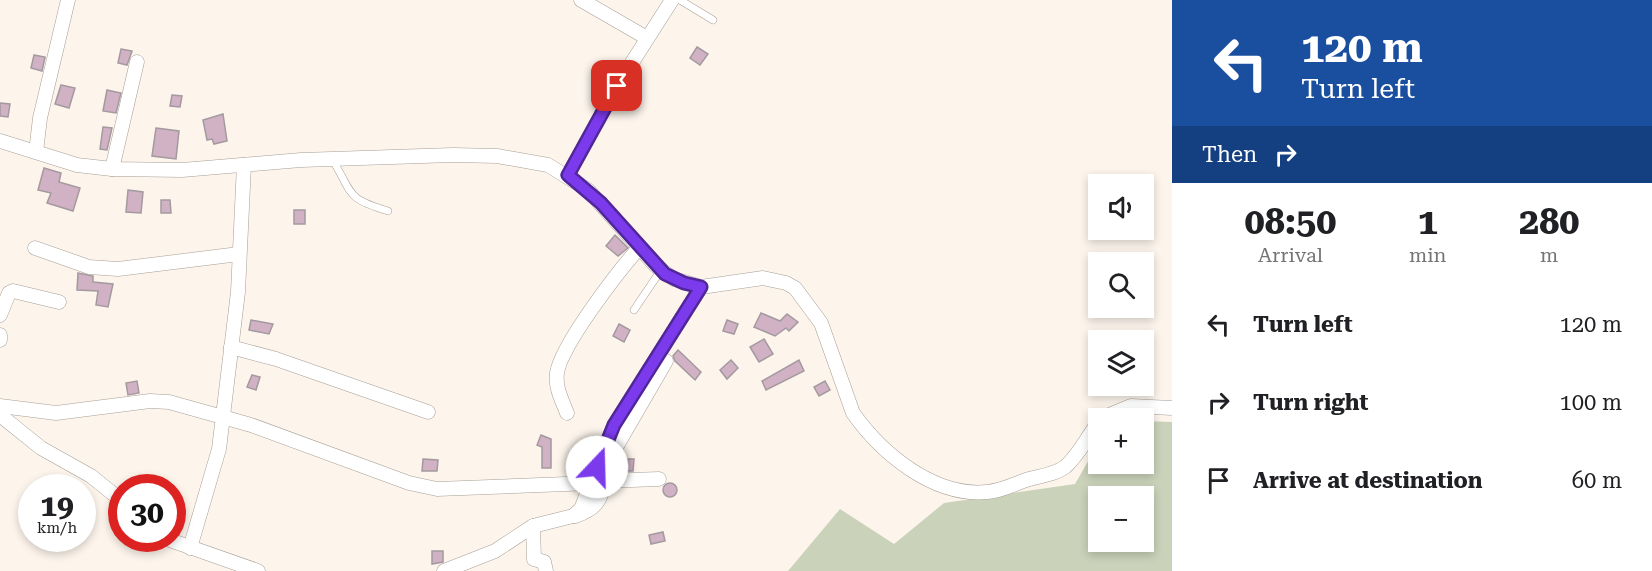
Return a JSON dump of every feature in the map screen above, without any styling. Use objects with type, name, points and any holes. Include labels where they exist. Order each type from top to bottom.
[{"type":"street","points":[[36,152],[40,118],[68,0]]},
{"type":"street","points":[[581,0],[646,38]]},
{"type":"street","points":[[568,175],[646,38],[672,0]]},
{"type":"street","points":[[112,169],[137,62]]},
{"type":"street","points":[[0,141],[77,165],[112,169],[182,170],[333,159],[497,156],[548,165],[568,175],[601,203],[661,270],[684,283],[701,287],[763,278],[786,283],[795,288],[821,323],[857,418],[883,445],[914,471],[943,486],[984,492],[1052,474],[1064,468],[1088,437]]},
{"type":"street","points":[[190,548],[213,478],[222,417],[231,347],[244,165]]},
{"type":"street","points":[[567,413],[557,384],[563,355],[614,278],[640,247]]},
{"type":"street","points":[[35,248],[89,267],[118,269],[239,254]]},
{"type":"street","points":[[598,482],[614,425],[701,287]]},
{"type":"street","points":[[0,315],[9,293],[13,291],[59,302]]},
{"type":"street","points":[[0,335],[0,340]]},
{"type":"street","points":[[231,347],[276,359],[428,412]]},
{"type":"street","points":[[444,571],[495,551],[533,526],[573,516],[598,482],[666,361]]},
{"type":"street","points":[[0,406],[56,413],[150,401],[170,402],[222,417],[426,487],[449,489],[660,479]]},
{"type":"street","points":[[1122,408],[1131,406],[1172,408]]},
{"type":"street","points":[[0,415],[41,448],[91,476],[108,490]]},
{"type":"street","points":[[533,526],[534,559],[544,562],[546,571]]},
{"type":"street","points":[[186,546],[258,571]]},
{"type":"lane","points":[[680,0],[713,20]]},
{"type":"lane","points":[[333,159],[351,195],[358,201],[388,211]]},
{"type":"lane","points":[[634,310],[661,270]]},
{"type":"green space","points":[[1154,421],[1172,422],[1172,571],[788,571],[840,509],[894,544],[944,503],[1075,484],[1088,461],[1088,474],[1154,474]]},
{"type":"building","points":[[697,47],[708,54],[700,65],[690,58]]},
{"type":"building","points":[[121,49],[132,51],[127,65],[118,63]]},
{"type":"building","points":[[34,55],[45,57],[42,71],[31,68]]},
{"type":"building","points":[[61,85],[75,88],[69,108],[55,104]]},
{"type":"building","points":[[107,90],[121,93],[116,113],[103,111]]},
{"type":"building","points":[[172,95],[182,96],[180,107],[170,106]]},
{"type":"building","points":[[0,103],[10,104],[8,117],[0,116]]},
{"type":"building","points":[[223,114],[227,141],[214,144],[212,139],[207,140],[203,120]]},
{"type":"building","points":[[103,127],[112,128],[107,150],[100,149]]},
{"type":"building","points":[[156,128],[179,131],[176,159],[152,156]]},
{"type":"building","points":[[44,168],[61,173],[59,182],[80,188],[73,211],[47,203],[51,193],[38,190]]},
{"type":"building","points":[[128,190],[143,192],[141,213],[126,212]]},
{"type":"building","points":[[161,200],[170,200],[171,213],[161,213]]},
{"type":"building","points":[[294,210],[305,210],[305,224],[294,224]]},
{"type":"building","points":[[615,235],[628,248],[618,256],[606,246]]},
{"type":"building","points":[[78,273],[93,276],[93,282],[113,284],[108,307],[96,305],[98,291],[77,290]]},
{"type":"building","points":[[761,313],[780,321],[787,314],[798,322],[789,331],[786,328],[775,336],[754,327]]},
{"type":"building","points":[[251,320],[273,324],[269,334],[249,330]]},
{"type":"building","points":[[727,320],[738,324],[734,334],[723,331]]},
{"type":"building","points":[[619,324],[630,330],[624,342],[613,336]]},
{"type":"building","points":[[764,339],[773,354],[759,362],[750,347]]},
{"type":"building","points":[[678,350],[701,372],[695,380],[675,361],[673,356]]},
{"type":"building","points":[[731,360],[738,368],[727,379],[720,370]]},
{"type":"building","points":[[799,360],[804,371],[766,390],[762,381]]},
{"type":"building","points":[[252,375],[260,377],[256,390],[247,387]]},
{"type":"building","points":[[137,381],[139,393],[128,395],[126,383]]},
{"type":"building","points":[[825,381],[830,390],[819,396],[814,387]]},
{"type":"building","points":[[541,435],[551,439],[551,468],[542,468],[542,447],[537,445]]},
{"type":"building","points":[[423,459],[438,460],[437,471],[422,471]]},
{"type":"building","points":[[621,459],[634,459],[633,471],[620,471]]},
{"type":"building","points":[[667,483],[673,483],[677,490],[673,497],[667,497],[663,493],[663,487]]},
{"type":"building","points":[[663,532],[665,541],[651,544],[649,535]]},
{"type":"building","points":[[432,551],[443,551],[443,562],[432,564]]},
{"type":"route","points":[[597,467],[614,425],[701,287],[692,286],[665,274],[601,203],[568,175],[617,86]]}]
